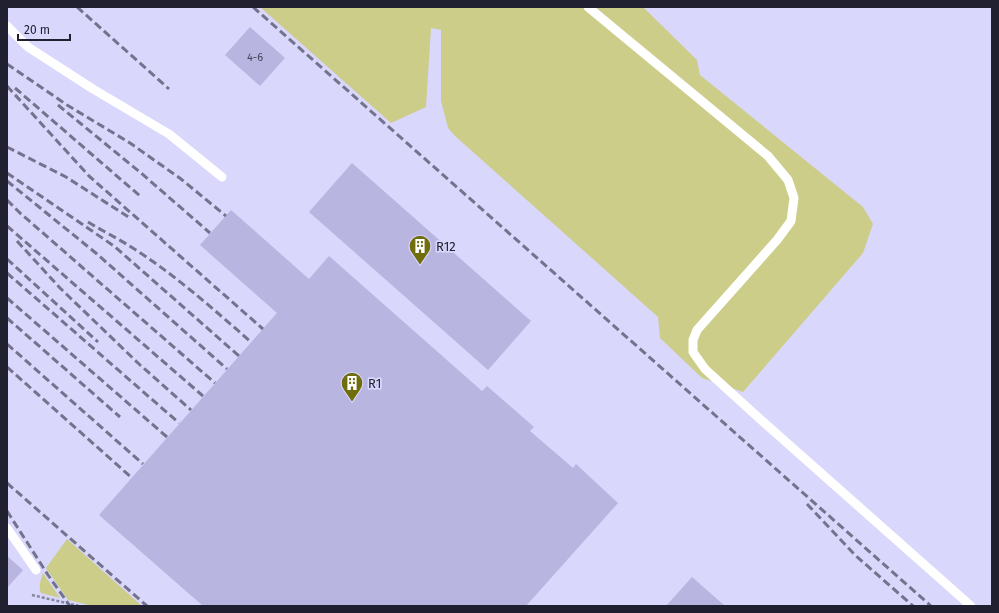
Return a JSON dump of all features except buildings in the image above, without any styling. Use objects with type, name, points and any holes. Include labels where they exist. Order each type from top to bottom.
[{"type":"lane","points":[[588,7],[768,156],[788,180],[794,198],[791,221],[777,240],[697,330],[693,340],[693,352],[705,369],[971,606]]},
{"type":"lane","points":[[7,26],[28,47],[93,89],[169,134],[222,176]]},
{"type":"lane","points":[[7,528],[36,570]]},
{"type":"path","points":[[32,595],[79,606]]},
{"type":"green space","points":[[260,7],[643,7],[697,60],[700,75],[863,207],[873,224],[863,253],[743,392],[702,378],[660,338],[658,317],[455,136],[448,128],[441,101],[441,30],[431,28],[426,107],[391,123]]},
{"type":"green space","points":[[67,539],[142,606],[93,606],[68,600],[46,568]]},
{"type":"green space","points":[[43,573],[60,598],[41,593],[40,585]]},
{"type":"railway","points":[[77,7],[169,89]]},
{"type":"railway","points":[[253,7],[931,606]]},
{"type":"railway","points":[[7,64],[67,105],[130,143],[181,179],[226,216]]},
{"type":"railway","points":[[7,86],[89,176],[263,329]]},
{"type":"railway","points":[[15,88],[140,196]]},
{"type":"railway","points":[[58,105],[141,173],[210,233]]},
{"type":"railway","points":[[7,147],[66,177],[130,218]]},
{"type":"railway","points":[[7,173],[114,246],[239,356]]},
{"type":"railway","points":[[7,181],[97,254],[227,369]]},
{"type":"railway","points":[[7,200],[215,383]]},
{"type":"railway","points":[[88,222],[128,245],[160,267],[222,316],[251,342]]},
{"type":"railway","points":[[7,226],[203,396]]},
{"type":"railway","points":[[17,241],[60,288],[139,364],[191,410]]},
{"type":"railway","points":[[7,259],[98,342]]},
{"type":"railway","points":[[7,273],[179,423]]},
{"type":"railway","points":[[7,298],[167,437]]},
{"type":"railway","points":[[7,318],[120,417]]},
{"type":"railway","points":[[7,344],[143,464]]},
{"type":"railway","points":[[7,367],[132,478]]},
{"type":"railway","points":[[7,483],[147,606]]},
{"type":"railway","points":[[807,504],[855,555],[913,606]]},
{"type":"railway","points":[[7,511],[48,575],[70,606]]},
{"type":"place","name":"R12","points":[[420,266]]},
{"type":"place","name":"R1","points":[[352,402]]}]
